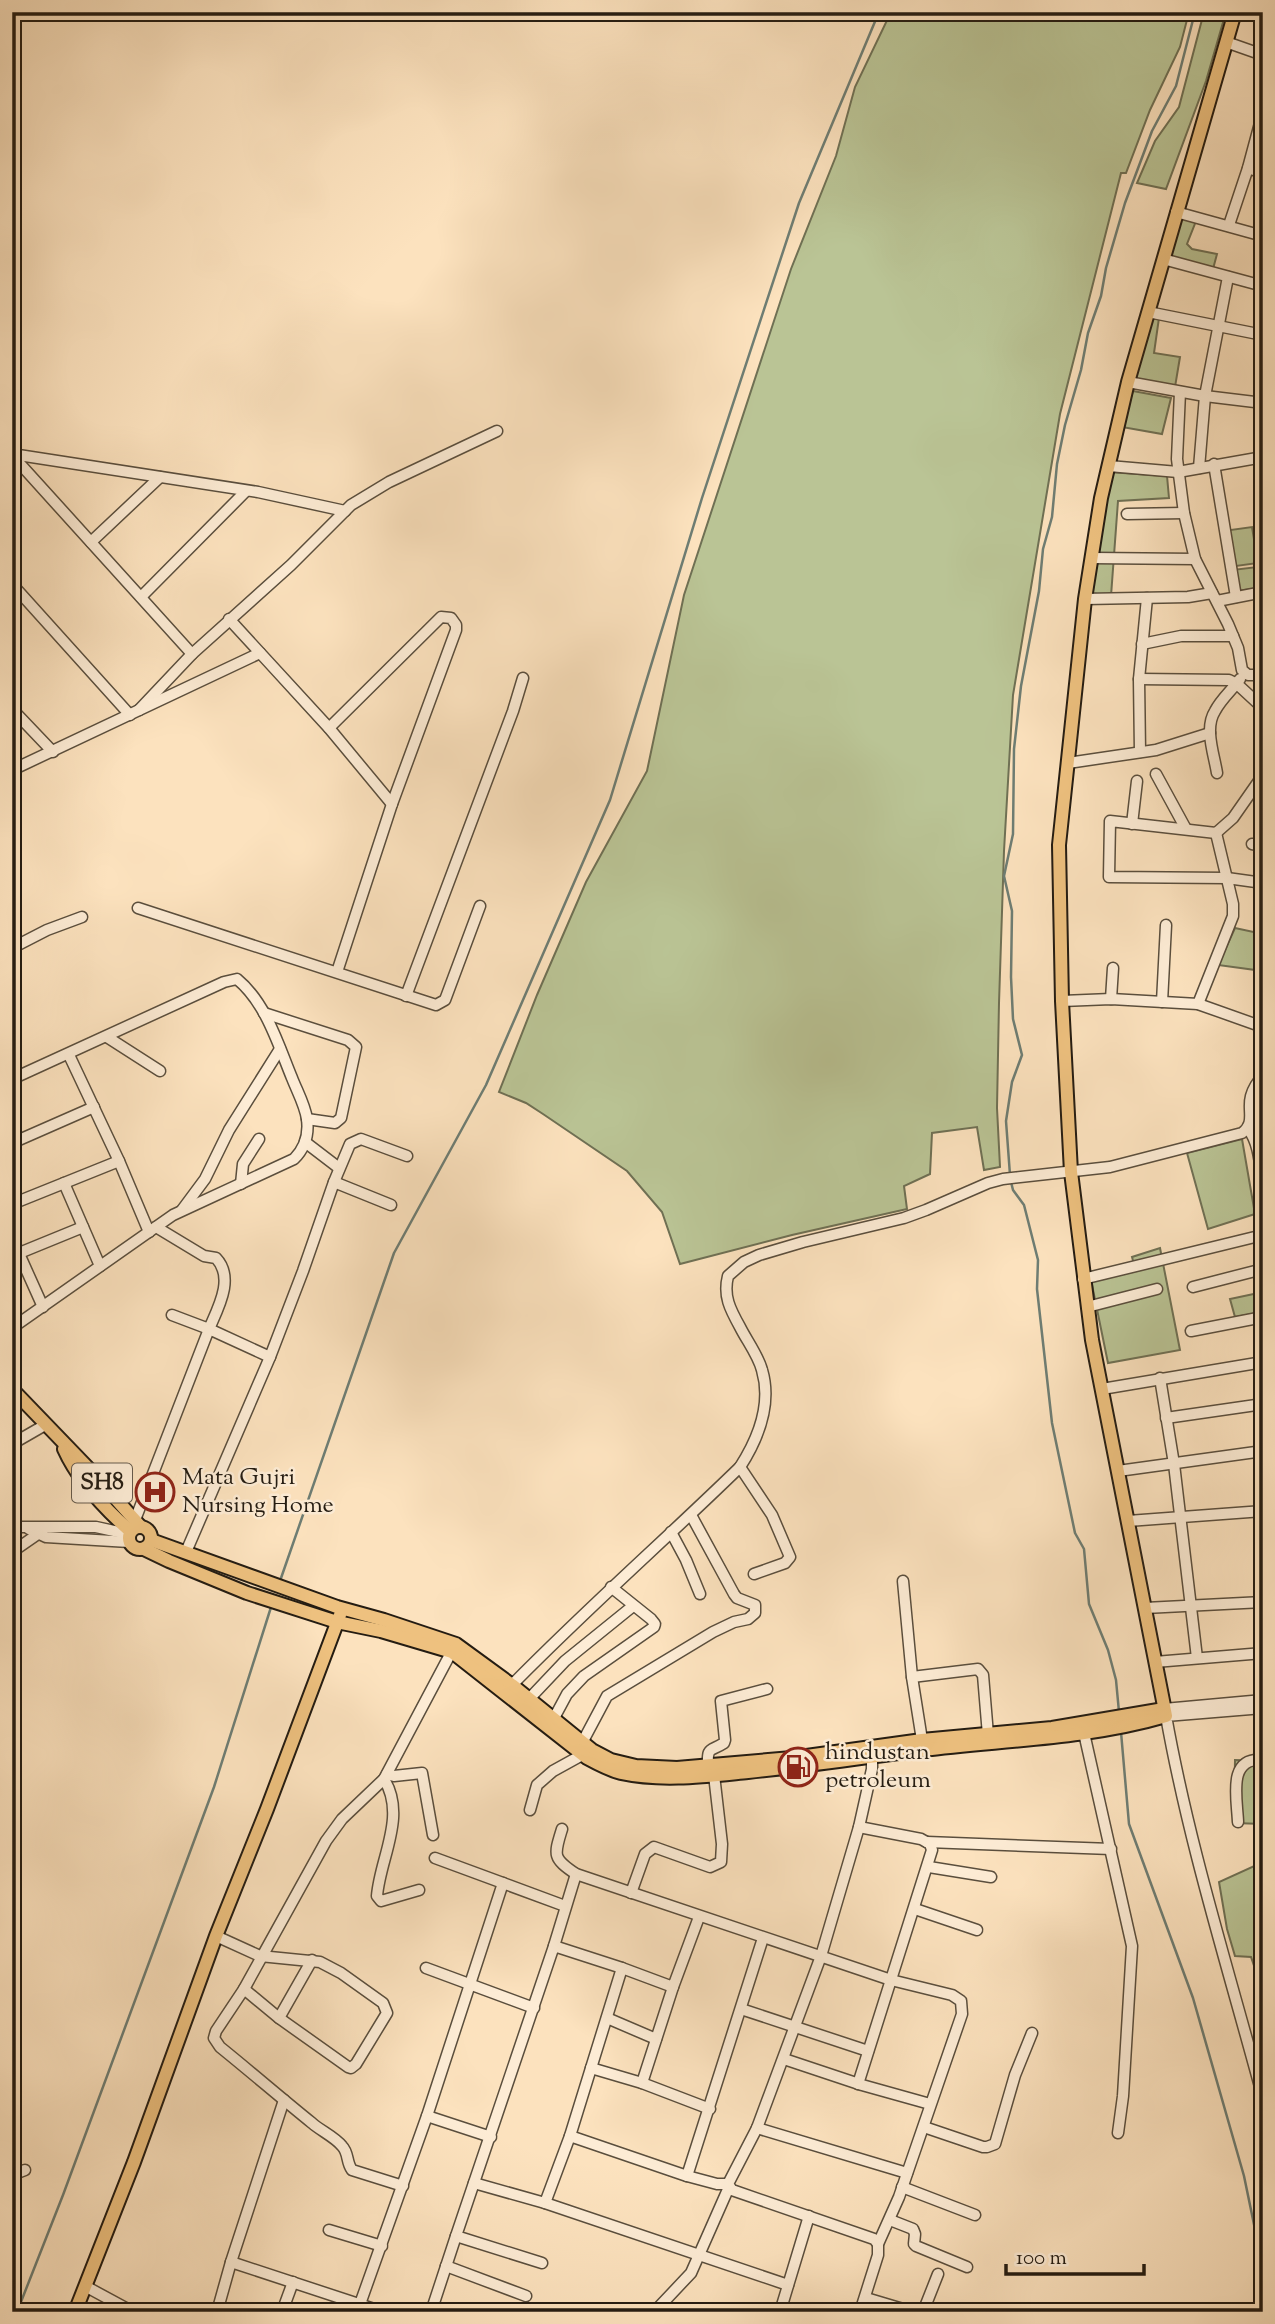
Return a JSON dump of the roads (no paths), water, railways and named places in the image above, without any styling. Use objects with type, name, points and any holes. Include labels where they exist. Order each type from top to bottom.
[{"type":"main road","points":[[873,1753],[922,1740],[1106,1725],[1165,1713],[1083,1279],[1071,1172],[1062,1001],[1059,845],[1086,599],[1101,498],[1128,382],[1235,12]]},
{"type":"main road","name":"SH8","points":[[12,1389],[90,1470],[132,1531],[137,1549],[148,1544],[147,1530],[132,1531]]},
{"type":"main road","points":[[148,1544],[186,1552],[323,1603],[384,1620],[454,1648],[608,1769],[634,1775],[656,1777],[1084,1733],[1106,1725]]},
{"type":"main road","points":[[148,1544],[169,1562],[247,1593],[337,1622],[454,1648]]},
{"type":"main road","points":[[75,2312],[134,2162],[216,1936],[343,1609]]},
{"type":"main road","points":[[508,1689],[529,1699],[582,1749]]},
{"type":"street","points":[[1226,42],[1263,55]]},
{"type":"street","points":[[1229,225],[1263,112]]},
{"type":"street","points":[[1248,168],[1263,173]]},
{"type":"street","points":[[1176,212],[1263,236]]},
{"type":"street","points":[[1163,259],[1263,286]]},
{"type":"street","points":[[1199,468],[1205,396],[1228,276]]},
{"type":"street","points":[[1148,312],[1263,335]]},
{"type":"street","points":[[1128,382],[1263,403]]},
{"type":"street","points":[[1180,392],[1178,472],[1195,559],[1233,636],[1242,670],[1245,673],[1263,675]]},
{"type":"street","points":[[134,713],[192,654],[291,565],[345,511],[380,487],[497,431]]},
{"type":"street","points":[[12,454],[246,491],[345,511]]},
{"type":"street","points":[[12,454],[192,654]]},
{"type":"street","points":[[1109,466],[1178,472],[1263,457]]},
{"type":"street","points":[[1214,464],[1236,597]]},
{"type":"street","points":[[91,542],[160,477]]},
{"type":"street","points":[[141,597],[246,491]]},
{"type":"street","points":[[1127,514],[1184,513]]},
{"type":"street","points":[[1092,558],[1195,559]]},
{"type":"street","points":[[12,584],[134,713]]},
{"type":"street","points":[[1086,599],[1236,597],[1263,592]]},
{"type":"street","points":[[1140,752],[1139,679],[1147,598]]},
{"type":"street","points":[[329,728],[441,617],[451,618],[456,630],[392,804],[337,972]]},
{"type":"street","points":[[229,619],[329,728],[392,804]]},
{"type":"street","points":[[1142,644],[1181,636],[1233,636]]},
{"type":"street","points":[[12,770],[260,653]]},
{"type":"street","points":[[1217,773],[1210,733],[1212,718],[1216,708],[1245,673]]},
{"type":"street","points":[[406,996],[523,678]]},
{"type":"street","points":[[1139,679],[1222,679],[1237,684],[1263,708]]},
{"type":"street","points":[[12,709],[54,752]]},
{"type":"street","points":[[1068,763],[1165,748],[1210,733]]},
{"type":"street","points":[[1157,774],[1186,829]]},
{"type":"street","points":[[1263,775],[1233,818],[1216,833],[1110,821],[1109,877],[1227,878],[1263,883]]},
{"type":"street","points":[[1132,824],[1137,781]]},
{"type":"street","points":[[1198,1004],[1233,916],[1233,904],[1216,833]]},
{"type":"street","points":[[1252,844],[1263,846]]},
{"type":"street","points":[[138,908],[436,1005],[445,1000],[480,906]]},
{"type":"street","points":[[12,948],[47,930],[82,917]]},
{"type":"street","points":[[1162,1002],[1166,925]]},
{"type":"street","points":[[1111,999],[1113,968]]},
{"type":"street","points":[[12,1079],[232,979],[240,982],[264,1013],[307,1119],[303,1149],[294,1159],[181,1211],[13,1327]]},
{"type":"street","points":[[1062,1001],[1111,999],[1198,1004],[1263,1027]]},
{"type":"street","points":[[264,1013],[348,1040],[356,1047],[343,1113],[339,1121],[330,1124],[307,1119]]},
{"type":"street","points":[[107,1037],[160,1071]]},
{"type":"street","points":[[181,1211],[205,1179],[229,1130],[280,1049]]},
{"type":"street","points":[[12,1527],[33,1531],[75,1526],[132,1531],[225,1292],[220,1260],[204,1256],[153,1229],[69,1055]]},
{"type":"street","points":[[508,1689],[611,1587],[740,1467],[758,1432],[765,1410],[761,1367],[729,1307],[726,1295],[728,1276],[744,1262],[781,1248],[904,1218],[1003,1179],[1110,1167],[1242,1133],[1251,1123],[1251,1095],[1263,1076]]},
{"type":"street","points":[[12,1143],[94,1107]]},
{"type":"street","points":[[1248,1129],[1256,1143],[1263,1186]]},
{"type":"street","points":[[241,1184],[243,1164],[259,1139]]},
{"type":"street","points":[[186,1552],[270,1357],[350,1144],[361,1139],[407,1156]]},
{"type":"street","points":[[305,1142],[339,1168]]},
{"type":"street","points":[[12,1205],[120,1161]]},
{"type":"street","points":[[334,1182],[390,1205]]},
{"type":"street","points":[[64,1183],[100,1266]]},
{"type":"street","points":[[16,1254],[83,1227]]},
{"type":"street","points":[[1083,1279],[1263,1236]]},
{"type":"street","points":[[12,1238],[16,1254],[43,1307]]},
{"type":"street","points":[[1193,1287],[1263,1269]]},
{"type":"street","points":[[1087,1307],[1157,1289]]},
{"type":"street","points":[[172,1315],[270,1357]]},
{"type":"street","points":[[1191,1331],[1263,1317]]},
{"type":"street","points":[[1102,1389],[1263,1362]]},
{"type":"street","points":[[1160,1378],[1174,1464],[1197,1658]]},
{"type":"street","points":[[1166,1418],[1263,1404]]},
{"type":"street","points":[[12,1444],[45,1425]]},
{"type":"street","points":[[1118,1471],[1263,1451]]},
{"type":"street","points":[[740,1467],[772,1515],[790,1557],[785,1563],[754,1574]]},
{"type":"street","points":[[1128,1521],[1263,1511]]},
{"type":"street","points":[[530,1810],[537,1784],[582,1749],[607,1696],[713,1632],[748,1619],[755,1613],[755,1605],[737,1598],[734,1594],[691,1515]]},
{"type":"street","points":[[12,1552],[33,1531]]},
{"type":"street","points":[[671,1532],[700,1594]]},
{"type":"street","points":[[903,1581],[912,1677],[922,1740]]},
{"type":"street","points":[[554,1720],[567,1694],[584,1676],[654,1627],[651,1619],[611,1587]]},
{"type":"street","points":[[1145,1608],[1263,1602]]},
{"type":"street","points":[[529,1699],[565,1661],[633,1606]]},
{"type":"street","points":[[403,2186],[352,2170],[341,2144],[284,2101],[220,2047],[214,2038],[326,1841],[342,1819],[385,1777],[454,1648]]},
{"type":"street","points":[[1155,1662],[1263,1653]]},
{"type":"street","points":[[912,1677],[978,1669],[982,1675],[988,1735]]},
{"type":"street","points":[[631,1893],[645,1854],[654,1847],[710,1867],[721,1862],[722,1844],[708,1752],[725,1740],[721,1701],[767,1689]]},
{"type":"street","points":[[1165,1713],[1263,1700]]},
{"type":"street","points":[[1165,1713],[1263,1708]]},
{"type":"street","points":[[1165,1713],[1190,1826],[1263,2098]]},
{"type":"street","points":[[1084,1733],[1132,1946],[1123,2096],[1118,2133]]},
{"type":"street","points":[[622,2309],[648,2312],[659,2308],[687,2278],[757,2128],[821,1956],[859,1826],[873,1753]]},
{"type":"street","points":[[1238,1822],[1239,1770],[1245,1762],[1263,1760]]},
{"type":"street","points":[[385,1777],[422,1773],[433,1835]]},
{"type":"street","points":[[385,1777],[391,1793],[394,1816],[382,1864],[377,1899],[381,1901],[418,1890]]},
{"type":"street","points":[[859,1826],[927,1842],[1111,1849]]},
{"type":"street","points":[[562,1829],[557,1858],[563,1866],[576,1874],[891,1980],[951,1995],[961,2001],[962,2014],[924,2127],[890,2220],[878,2244],[878,2255],[860,2312]]},
{"type":"street","points":[[858,2084],[929,1867],[932,1845],[927,1842]]},
{"type":"street","points":[[435,1858],[565,1906]]},
{"type":"street","points":[[929,1867],[991,1877]]},
{"type":"street","points":[[431,2312],[534,2008],[576,1874]]},
{"type":"street","points":[[360,2304],[403,2186],[503,1883]]},
{"type":"street","points":[[915,1909],[977,1930]]},
{"type":"street","points":[[642,2083],[699,1917]]},
{"type":"street","points":[[216,1936],[260,1956],[312,1960],[341,1973],[387,2008],[385,2017],[351,2067],[345,2066],[279,2018],[244,1989]]},
{"type":"street","points":[[687,2176],[763,1938]]},
{"type":"street","points":[[554,1946],[673,1987]]},
{"type":"street","points":[[279,2018],[312,1960]]},
{"type":"street","points":[[426,1968],[534,2008]]},
{"type":"street","points":[[545,2203],[570,2136],[622,1968]]},
{"type":"street","points":[[741,2009],[868,2051]]},
{"type":"street","points":[[607,2018],[656,2039]]},
{"type":"street","points":[[924,2127],[983,2147],[995,2144],[1032,2033]]},
{"type":"street","points":[[784,2059],[930,2104]]},
{"type":"street","points":[[591,2068],[642,2083],[710,2109]]},
{"type":"street","points":[[217,2312],[284,2101]]},
{"type":"street","points":[[426,2116],[491,2137]]},
{"type":"street","points":[[757,2128],[907,2173]]},
{"type":"street","points":[[570,2136],[687,2176],[729,2186],[874,2239],[878,2244]]},
{"type":"street","points":[[474,2183],[545,2203],[788,2284]]},
{"type":"street","points":[[902,2187],[975,2215]]},
{"type":"street","points":[[780,2312],[810,2216]]},
{"type":"street","points":[[890,2220],[913,2229],[916,2246],[967,2267]]},
{"type":"street","points":[[330,2230],[382,2246]]},
{"type":"street","points":[[456,2235],[542,2263]]},
{"type":"street","points":[[231,2262],[383,2312]]},
{"type":"street","points":[[446,2266],[526,2296]]},
{"type":"street","points":[[923,2312],[939,2274]]},
{"type":"street","points":[[282,2312],[293,2282]]},
{"type":"street","points":[[85,2286],[133,2312]]},
{"type":"street","points":[[866,2298],[913,2312]]},
{"type":"waterway","points":[[280,1581],[394,1253],[486,1085],[610,800],[702,498],[799,203],[879,12]]},
{"type":"waterway","points":[[1010,1175],[1006,1121],[1012,1082],[1022,1055],[1013,1019],[1012,911],[1004,876],[1013,834],[1014,749],[1021,686],[1039,591],[1043,549],[1052,517],[1057,464],[1088,333],[1101,296],[1106,268],[1125,203],[1152,131],[1176,86],[1195,12]]},
{"type":"waterway","points":[[1011,1182],[1013,1190],[1024,1205],[1038,1260],[1037,1289],[1052,1423],[1075,1533],[1084,1549],[1089,1604],[1108,1650],[1116,1680],[1119,1712]]},
{"type":"waterway","points":[[17,2312],[214,1787],[272,1604]]},
{"type":"waterway","points":[[1121,1732],[1129,1824],[1193,1998],[1244,2176],[1263,2268]]},
{"type":"place","name":"Mata Gujri Nursing Home","points":[[155,1492]]},
{"type":"place","name":"hindustan petroleum","points":[[798,1767]]}]
